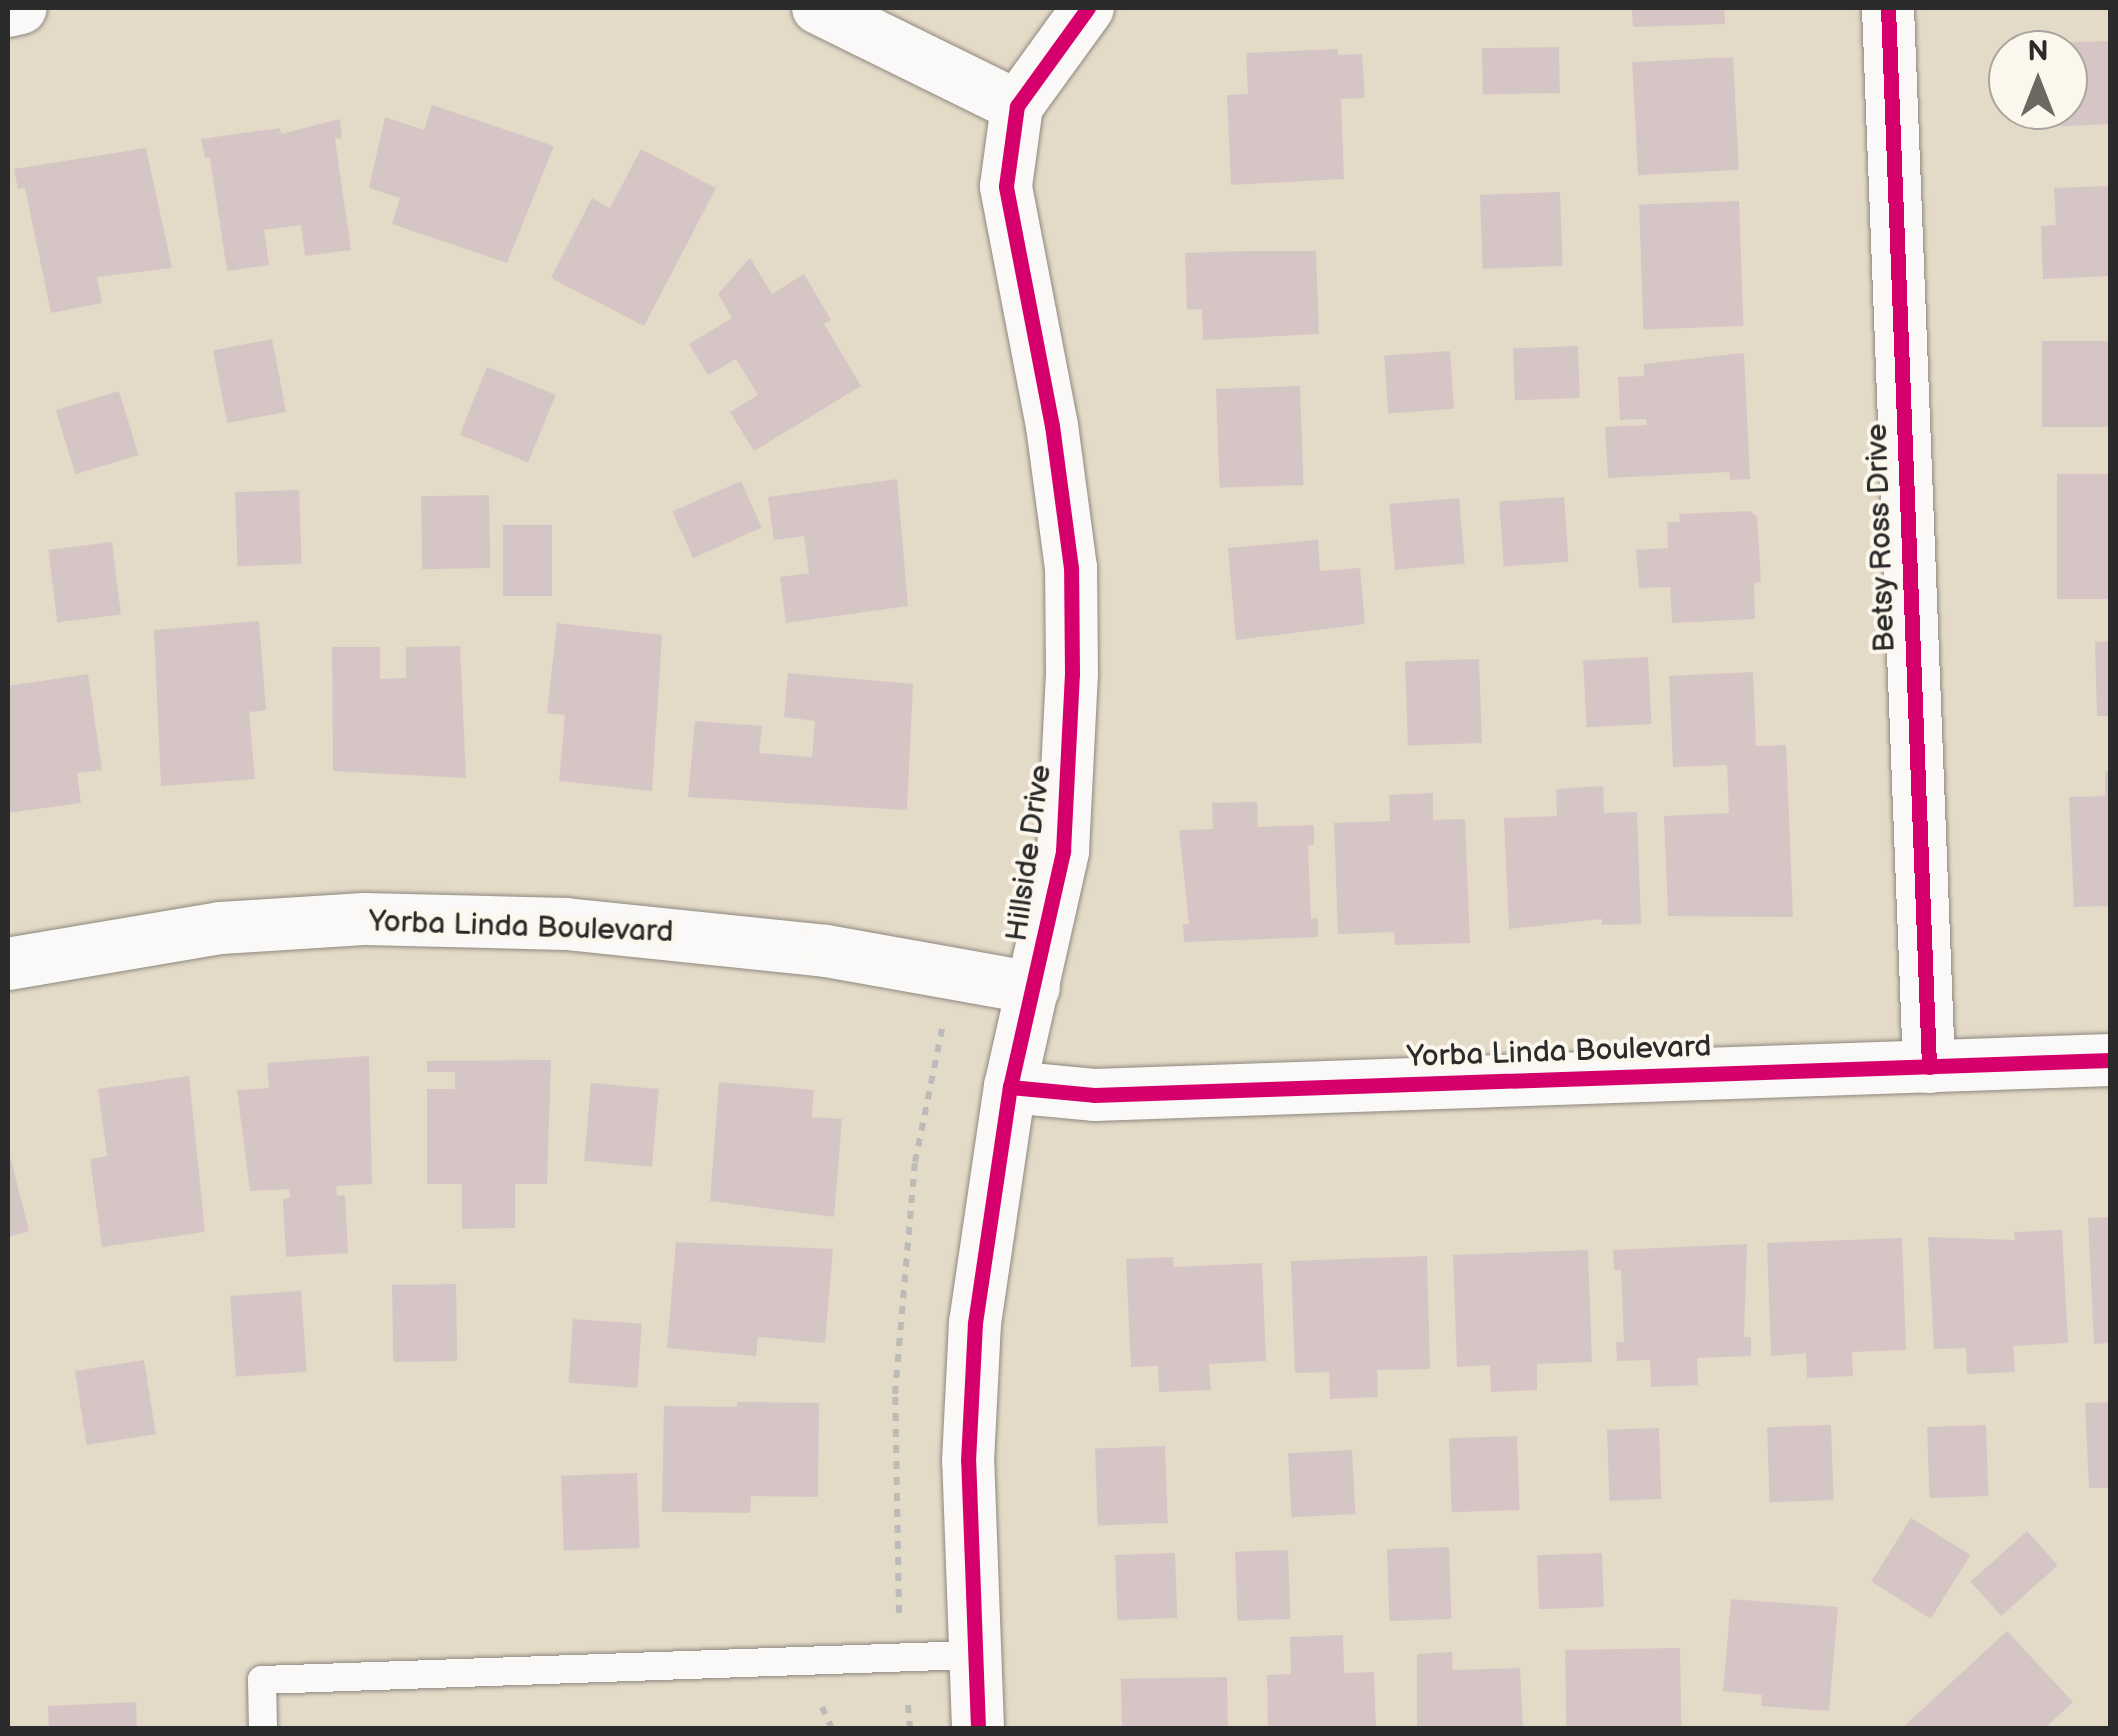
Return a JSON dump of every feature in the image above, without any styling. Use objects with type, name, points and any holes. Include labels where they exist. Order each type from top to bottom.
[{"type":"street","points":[[8,10],[20,8]]},
{"type":"street","points":[[818,8],[1017,106]]},
{"type":"street","name":"Hillside Drive","points":[[978,1728],[972,1655],[975,1323],[1010,1087],[1064,834],[1071,568],[1006,186],[1017,106],[1088,8]]},
{"type":"street","name":"Betsy Ross Drive","points":[[1888,8],[1929,1067]]},
{"type":"street","name":"Yorba Linda Boulevard","points":[[8,964],[222,928],[364,919],[566,924],[826,950],[1034,988]]},
{"type":"street","name":"Yorba Linda Boulevard","points":[[1010,1087],[1094,1095],[2110,1060]]},
{"type":"lane","points":[[263,1728],[262,1680],[972,1655]]},
{"type":"path","points":[[910,1728],[902,1659],[895,1394],[915,1162],[945,1018]]},
{"type":"building","points":[[1632,8],[1724,8],[1725,24],[1633,27]]},
{"type":"building","points":[[2110,41],[2110,124],[2088,125],[2088,42]]},
{"type":"building","points":[[1559,47],[1560,93],[1483,94],[1482,48]]},
{"type":"building","points":[[1338,49],[1338,55],[1362,54],[1365,98],[1341,99],[1344,179],[1231,185],[1227,95],[1248,94],[1246,53]]},
{"type":"building","points":[[1733,57],[1739,170],[1638,175],[1632,62]]},
{"type":"building","points":[[432,105],[554,146],[507,263],[392,224],[400,198],[369,188],[385,117],[424,130]]},
{"type":"building","points":[[340,119],[342,138],[335,139],[351,250],[305,256],[301,225],[264,230],[269,265],[227,271],[210,158],[205,158],[201,139],[280,128],[281,134]]},
{"type":"building","points":[[146,148],[172,268],[97,277],[102,303],[51,313],[25,188],[18,189],[14,169]]},
{"type":"building","points":[[641,149],[716,188],[644,326],[551,278],[592,198],[610,208]]},
{"type":"building","points":[[2110,186],[2110,276],[2043,279],[2041,226],[2056,225],[2054,188]]},
{"type":"building","points":[[1560,192],[1563,266],[1483,269],[1480,195]]},
{"type":"building","points":[[1739,201],[1743,326],[1643,329],[1639,204]]},
{"type":"building","points":[[1316,251],[1319,334],[1203,340],[1202,309],[1187,310],[1185,253]]},
{"type":"building","points":[[750,258],[772,294],[804,274],[831,320],[824,324],[861,386],[754,451],[730,412],[758,395],[736,359],[708,375],[689,344],[732,318],[718,294]]},
{"type":"building","points":[[272,339],[286,412],[227,423],[213,350]]},
{"type":"building","points":[[2042,341],[2110,341],[2110,427],[2042,427]]},
{"type":"building","points":[[1578,346],[1580,398],[1515,400],[1513,348]]},
{"type":"building","points":[[1450,351],[1454,409],[1388,413],[1384,356]]},
{"type":"building","points":[[1744,353],[1750,479],[1730,480],[1729,472],[1608,478],[1605,427],[1647,425],[1646,419],[1620,420],[1618,377],[1644,376],[1644,364]]},
{"type":"building","points":[[487,367],[556,395],[528,462],[460,435]]},
{"type":"building","points":[[1300,386],[1303,485],[1220,488],[1216,389]]},
{"type":"building","points":[[119,391],[139,455],[75,474],[56,410]]},
{"type":"building","points":[[2057,474],[2110,474],[2110,599],[2057,599]]},
{"type":"building","points":[[897,479],[908,606],[786,623],[780,577],[809,573],[804,536],[774,540],[768,497]]},
{"type":"building","points":[[741,481],[762,528],[693,558],[672,512]]},
{"type":"building","points":[[299,490],[302,564],[238,566],[235,492]]},
{"type":"building","points":[[489,495],[490,568],[422,569],[421,496]]},
{"type":"building","points":[[1564,497],[1569,562],[1504,566],[1499,502]]},
{"type":"building","points":[[1459,498],[1465,564],[1395,570],[1389,504]]},
{"type":"building","points":[[1750,511],[1757,517],[1761,582],[1754,583],[1755,619],[1672,623],[1670,587],[1639,588],[1636,550],[1668,548],[1667,522],[1680,522],[1679,514]]},
{"type":"building","points":[[503,525],[552,525],[552,596],[503,596]]},
{"type":"building","points":[[1318,540],[1320,571],[1360,568],[1365,624],[1236,640],[1228,548]]},
{"type":"building","points":[[112,542],[121,614],[57,622],[48,550]]},
{"type":"building","points":[[259,621],[266,710],[249,712],[255,779],[161,786],[154,630]]},
{"type":"building","points":[[557,623],[662,635],[652,791],[559,781],[565,715],[547,713]]},
{"type":"building","points":[[2110,641],[2110,716],[2097,716],[2095,642]]},
{"type":"building","points":[[460,646],[466,778],[333,771],[332,647],[380,647],[380,679],[406,678],[406,647]]},
{"type":"building","points":[[1648,657],[1652,724],[1587,727],[1583,660]]},
{"type":"building","points":[[1479,659],[1482,743],[1408,746],[1405,662]]},
{"type":"building","points":[[1753,672],[1756,746],[1786,745],[1793,917],[1668,916],[1664,816],[1729,813],[1727,765],[1673,767],[1669,676]]},
{"type":"building","points":[[788,673],[913,684],[907,810],[688,797],[695,721],[762,726],[759,753],[812,757],[815,721],[784,717]]},
{"type":"building","points":[[88,674],[102,770],[77,773],[81,803],[8,813],[8,686]]},
{"type":"building","points":[[2105,771],[2110,771],[2110,906],[2074,907],[2069,797],[2105,796]]},
{"type":"building","points":[[1603,786],[1604,813],[1637,812],[1641,924],[1602,925],[1602,919],[1509,929],[1504,818],[1557,816],[1556,789]]},
{"type":"building","points":[[1433,793],[1433,820],[1465,819],[1470,943],[1395,945],[1394,932],[1338,934],[1334,823],[1390,821],[1389,795]]},
{"type":"building","points":[[1257,802],[1258,827],[1314,825],[1314,845],[1308,845],[1311,919],[1318,918],[1318,937],[1184,942],[1183,924],[1189,924],[1179,830],[1213,829],[1212,803]]},
{"type":"building","points":[[369,1056],[372,1184],[336,1186],[337,1196],[345,1195],[348,1253],[286,1257],[283,1199],[290,1198],[289,1189],[250,1191],[237,1090],[269,1088],[267,1063]]},
{"type":"building","points":[[551,1060],[547,1184],[515,1184],[515,1228],[462,1229],[462,1184],[427,1184],[427,1089],[455,1089],[455,1072],[427,1072],[427,1061]]},
{"type":"building","points":[[189,1076],[205,1232],[102,1247],[90,1159],[107,1156],[98,1089]]},
{"type":"building","points":[[719,1082],[814,1090],[812,1117],[842,1119],[834,1217],[710,1201]]},
{"type":"building","points":[[591,1083],[659,1089],[652,1167],[584,1161]]},
{"type":"building","points":[[8,1148],[29,1231],[8,1237]]},
{"type":"building","points":[[2110,1217],[2110,1343],[2094,1344],[2088,1218]]},
{"type":"building","points":[[2062,1230],[2068,1343],[2013,1346],[2015,1372],[1967,1374],[1966,1348],[1934,1349],[1928,1237],[2015,1240],[2014,1232]]},
{"type":"building","points":[[1902,1238],[1906,1350],[1852,1352],[1853,1376],[1807,1378],[1806,1353],[1771,1356],[1767,1243]]},
{"type":"building","points":[[676,1242],[833,1249],[825,1343],[758,1337],[756,1356],[667,1348]]},
{"type":"building","points":[[1747,1244],[1744,1337],[1751,1337],[1751,1356],[1697,1358],[1698,1385],[1651,1387],[1650,1360],[1617,1361],[1616,1342],[1624,1342],[1621,1270],[1614,1270],[1613,1250]]},
{"type":"building","points":[[1588,1250],[1592,1362],[1537,1364],[1537,1390],[1491,1392],[1490,1365],[1457,1367],[1453,1255]]},
{"type":"building","points":[[1427,1256],[1430,1369],[1377,1370],[1378,1397],[1330,1399],[1329,1372],[1295,1373],[1291,1261]]},
{"type":"building","points":[[1173,1257],[1174,1267],[1262,1263],[1266,1361],[1209,1364],[1211,1390],[1159,1392],[1158,1366],[1131,1367],[1126,1259]]},
{"type":"building","points":[[456,1284],[457,1361],[393,1362],[392,1285]]},
{"type":"building","points":[[301,1291],[307,1372],[236,1377],[230,1296]]},
{"type":"building","points":[[573,1319],[642,1324],[637,1388],[569,1383]]},
{"type":"building","points":[[144,1360],[156,1434],[87,1445],[75,1371]]},
{"type":"building","points":[[737,1402],[819,1403],[818,1497],[751,1496],[750,1513],[662,1512],[664,1406],[737,1407]]},
{"type":"building","points":[[2110,1402],[2110,1488],[2089,1488],[2085,1403]]},
{"type":"building","points":[[1831,1425],[1834,1500],[1770,1502],[1767,1427]]},
{"type":"building","points":[[1986,1425],[1988,1496],[1930,1498],[1927,1427]]},
{"type":"building","points":[[1659,1428],[1661,1499],[1610,1501],[1607,1430]]},
{"type":"building","points":[[1517,1436],[1520,1510],[1452,1512],[1449,1438]]},
{"type":"building","points":[[1165,1446],[1168,1523],[1098,1525],[1095,1448]]},
{"type":"building","points":[[1352,1450],[1355,1514],[1291,1517],[1288,1453]]},
{"type":"building","points":[[637,1473],[640,1548],[564,1551],[561,1476]]},
{"type":"building","points":[[1911,1518],[1970,1555],[1931,1619],[1871,1582]]},
{"type":"building","points":[[2027,1531],[2058,1565],[2001,1616],[1971,1582]]},
{"type":"building","points":[[1449,1547],[1452,1619],[1390,1621],[1387,1549]]},
{"type":"building","points":[[1288,1550],[1290,1619],[1237,1621],[1235,1552]]},
{"type":"building","points":[[1175,1553],[1177,1618],[1117,1620],[1115,1555]]},
{"type":"building","points":[[1602,1553],[1604,1607],[1539,1609],[1537,1555]]},
{"type":"building","points":[[1731,1599],[1838,1607],[1829,1711],[1761,1706],[1762,1695],[1723,1691]]},
{"type":"building","points":[[2007,1631],[2073,1702],[2045,1728],[1902,1728]]},
{"type":"building","points":[[1343,1635],[1344,1673],[1374,1672],[1376,1728],[1268,1728],[1267,1675],[1291,1674],[1290,1637]]},
{"type":"building","points":[[1680,1648],[1681,1728],[1566,1728],[1565,1650]]},
{"type":"building","points":[[1452,1652],[1453,1670],[1520,1668],[1523,1728],[1417,1728],[1417,1654]]},
{"type":"building","points":[[1227,1677],[1228,1728],[1122,1728],[1121,1679]]},
{"type":"building","points":[[136,1702],[137,1728],[49,1728],[48,1706]]},
{"type":"cycle path","points":[[978,1728],[968,1461],[975,1323],[1010,1087],[1063,851],[1072,674],[1071,568],[1052,426],[1006,186],[1017,106],[1088,8]]},
{"type":"cycle path","points":[[1888,8],[1929,1067]]},
{"type":"cycle path","points":[[1010,1087],[1094,1095],[2110,1060]]}]
